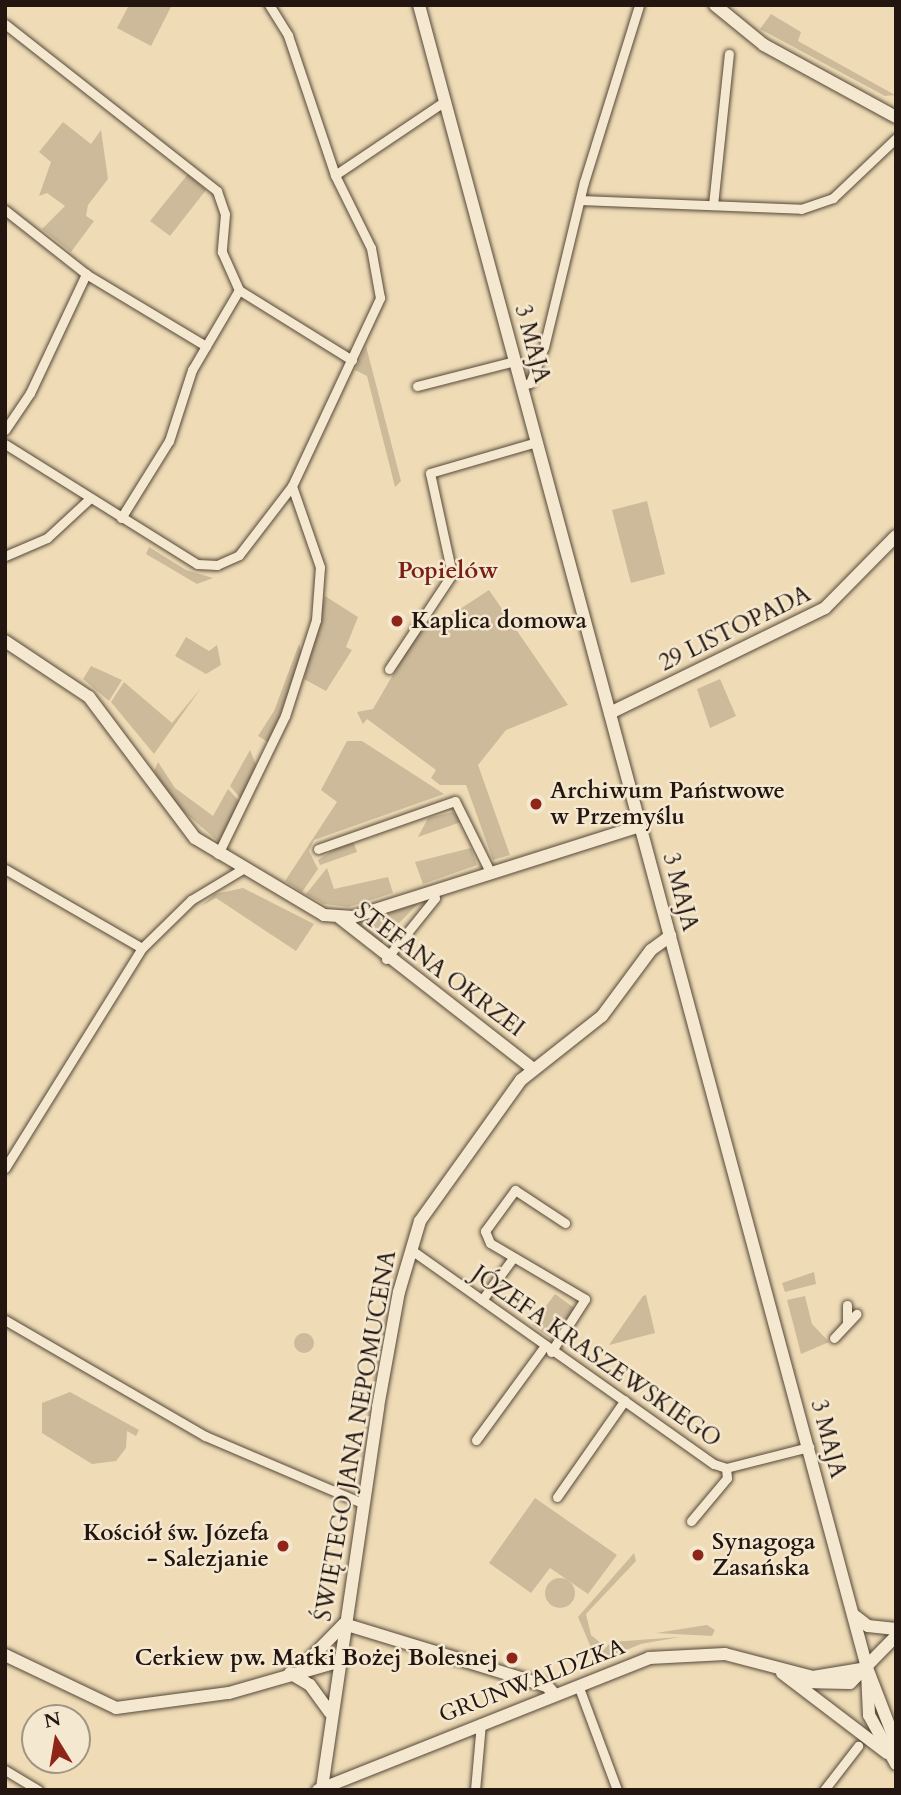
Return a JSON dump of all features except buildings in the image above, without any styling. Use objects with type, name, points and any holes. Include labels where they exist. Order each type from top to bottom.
[{"type":"street","points":[[5,444],[88,500],[187,561],[217,565],[239,555],[292,486],[379,307],[380,287],[370,248],[335,175],[288,35],[269,5]]},
{"type":"street","name":"3 MAJA","points":[[419,5],[854,1615],[867,1668],[869,1714],[893,1753]]},
{"type":"street","points":[[522,385],[530,383],[544,347],[580,200],[639,5]]},
{"type":"street","points":[[715,5],[764,44],[896,117]]},
{"type":"street","points":[[5,24],[217,191],[225,210],[222,252],[239,290],[352,360]]},
{"type":"street","points":[[713,205],[729,54]]},
{"type":"street","points":[[335,175],[445,101]]},
{"type":"street","points":[[580,200],[713,205],[819,205],[853,182],[896,138]]},
{"type":"street","points":[[5,210],[86,274],[206,346]]},
{"type":"street","points":[[5,430],[30,394],[86,274]]},
{"type":"street","points":[[121,518],[169,441],[206,346],[239,290]]},
{"type":"street","points":[[417,386],[515,360]]},
{"type":"street","points":[[389,669],[452,574],[428,475],[537,442]]},
{"type":"street","points":[[218,854],[285,716],[316,620],[320,566],[292,486]]},
{"type":"street","points":[[5,556],[47,538],[88,500]]},
{"type":"street","name":"29 LISTOPADA","points":[[610,713],[825,608],[896,536]]},
{"type":"street","name":"STEFANA OKRZEI","points":[[5,640],[89,697],[165,805],[218,854],[241,870],[340,918],[386,959],[533,1069]]},
{"type":"street","points":[[318,849],[455,801],[491,874]]},
{"type":"street","points":[[340,918],[433,892],[640,826]]},
{"type":"street","points":[[5,869],[142,948]]},
{"type":"street","points":[[5,1168],[142,948],[184,905],[241,870]]},
{"type":"street","points":[[386,959],[435,898],[433,892]]},
{"type":"street","name":"ŚWIĘTEGO JANA NEPOMUCENA","points":[[320,1789],[362,1503],[410,1249],[443,1183],[533,1069],[602,1016],[651,950],[670,936]]},
{"type":"street","points":[[476,1440],[585,1299],[490,1243],[485,1231],[510,1194],[520,1190],[565,1223]]},
{"type":"street","name":"JÓZEFA KRASZEWSKIEGO","points":[[410,1249],[548,1349],[726,1468],[808,1447]]},
{"type":"street","points":[[482,1300],[513,1258]]},
{"type":"street","points":[[847,1304],[848,1323]]},
{"type":"street","points":[[834,1338],[858,1315]]},
{"type":"street","points":[[5,1320],[205,1436],[362,1503]]},
{"type":"street","points":[[557,1497],[625,1401]]},
{"type":"street","points":[[691,1521],[727,1478],[726,1468]]},
{"type":"street","points":[[854,1615],[867,1626],[896,1629]]},
{"type":"street","points":[[293,1672],[344,1624],[547,1686],[554,1694]]},
{"type":"street","points":[[790,1678],[841,1686],[867,1668],[896,1636]]},
{"type":"street","name":"GRUNWALDZKA","points":[[320,1789],[554,1694],[677,1653],[725,1654],[813,1677],[867,1668]]},
{"type":"street","points":[[5,1655],[116,1708],[229,1693],[337,1661]]},
{"type":"street","points":[[769,1665],[893,1753]]},
{"type":"street","points":[[293,1672],[310,1685],[330,1713]]},
{"type":"street","points":[[578,1685],[617,1790]]},
{"type":"street","points":[[475,1790],[481,1723]]},
{"type":"street","points":[[824,1790],[858,1746]]},
{"type":"street","points":[[5,1769],[38,1790]]},
{"type":"shaded area","points":[[129,5],[172,5],[151,46],[117,28]]},
{"type":"shaded area","points":[[771,14],[801,32],[798,41],[895,95],[885,96],[760,29]]},
{"type":"shaded area","points":[[63,122],[91,144],[101,130],[108,179],[88,205],[86,216],[94,221],[71,252],[42,229],[65,206],[47,193],[39,196],[51,162],[39,152]]},
{"type":"shaded area","points":[[188,174],[206,190],[170,236],[150,221]]},
{"type":"shaded area","points":[[366,346],[401,481],[395,487],[367,376],[355,370]]},
{"type":"shaded area","points":[[647,501],[665,574],[631,583],[612,510]]},
{"type":"shaded area","points":[[149,547],[186,570],[213,578],[197,584],[146,554]]},
{"type":"shaded area","points":[[489,590],[568,705],[506,730],[478,765],[510,855],[493,860],[466,785],[440,785],[431,778],[436,770],[367,719],[363,724],[357,712],[373,709],[423,623],[431,628]]},
{"type":"shaded area","points":[[325,596],[358,617],[346,647],[352,650],[326,691],[304,679]]},
{"type":"shaded area","points":[[186,637],[209,651],[217,645],[221,665],[206,674],[175,656]]},
{"type":"shaded area","points":[[299,644],[302,654],[270,743],[258,736],[274,711]]},
{"type":"shaded area","points":[[91,666],[122,680],[109,701],[83,679]]},
{"type":"shaded area","points":[[720,679],[736,716],[710,728],[697,689]]},
{"type":"shaded area","points":[[124,682],[172,723],[201,688],[154,754],[111,702]]},
{"type":"shaded area","points":[[347,741],[362,741],[444,794],[314,840],[309,851],[318,869],[302,892],[285,881],[337,802],[321,790]]},
{"type":"shaded area","points":[[250,750],[257,767],[242,800],[230,786]]},
{"type":"shaded area","points":[[158,762],[175,788],[213,816],[228,789],[241,803],[219,842],[176,805],[154,771]]},
{"type":"shaded area","points":[[453,812],[464,821],[418,837],[428,818]]},
{"type":"shaded area","points":[[352,838],[357,852],[320,865],[318,860]]},
{"type":"shaded area","points":[[471,848],[477,865],[423,884],[415,862]]},
{"type":"shaded area","points":[[327,868],[334,889],[388,877],[393,893],[349,907],[324,904],[306,894]]},
{"type":"shaded area","points":[[243,888],[314,924],[296,951],[216,898],[201,906],[215,894]]},
{"type":"shaded area","points":[[419,903],[396,926],[389,922],[382,944],[359,927],[359,921]]},
{"type":"shaded area","points":[[814,1272],[816,1284],[785,1292],[782,1283]]},
{"type":"shaded area","points":[[555,1294],[577,1310],[554,1341],[532,1325]]},
{"type":"shaded area","points":[[646,1295],[655,1333],[609,1345],[643,1296]]},
{"type":"shaded area","points":[[805,1296],[812,1324],[829,1342],[801,1354],[787,1300]]},
{"type":"shaded area","points":[[304,1333],[311,1336],[314,1343],[311,1350],[304,1353],[297,1350],[294,1343],[297,1336]]},
{"type":"shaded area","points":[[70,1392],[139,1430],[136,1436],[127,1431],[126,1448],[116,1461],[92,1464],[42,1433],[42,1403]]},
{"type":"shaded area","points":[[535,1498],[617,1555],[588,1594],[550,1568],[531,1593],[489,1563]]},
{"type":"shaded area","points":[[634,1553],[636,1561],[586,1614],[591,1635],[603,1645],[600,1654],[611,1642],[680,1637],[641,1644],[597,1662],[578,1617]]},
{"type":"shaded area","points":[[560,1578],[566,1579],[574,1587],[574,1599],[566,1607],[560,1608],[554,1607],[546,1599],[545,1593],[546,1587],[554,1579]]},
{"type":"shaded area","points":[[707,1625],[715,1630],[712,1636],[656,1633]]},
{"type":"place","name":"Kaplica domowa","points":[[397,621]]},
{"type":"place","name":"Archiwum Państwowe w Przemyślu","points":[[536,804]]},
{"type":"place","name":"Kościół św. Józefa - Salezjanie","points":[[283,1546]]},
{"type":"place","name":"Synagoga Zasańska","points":[[698,1555]]},
{"type":"place","name":"Cerkiew pw. Matki Bożej Bolesnej","points":[[512,1658]]},
{"type":"district","name":"Popielów","points":[[448,571]]}]
